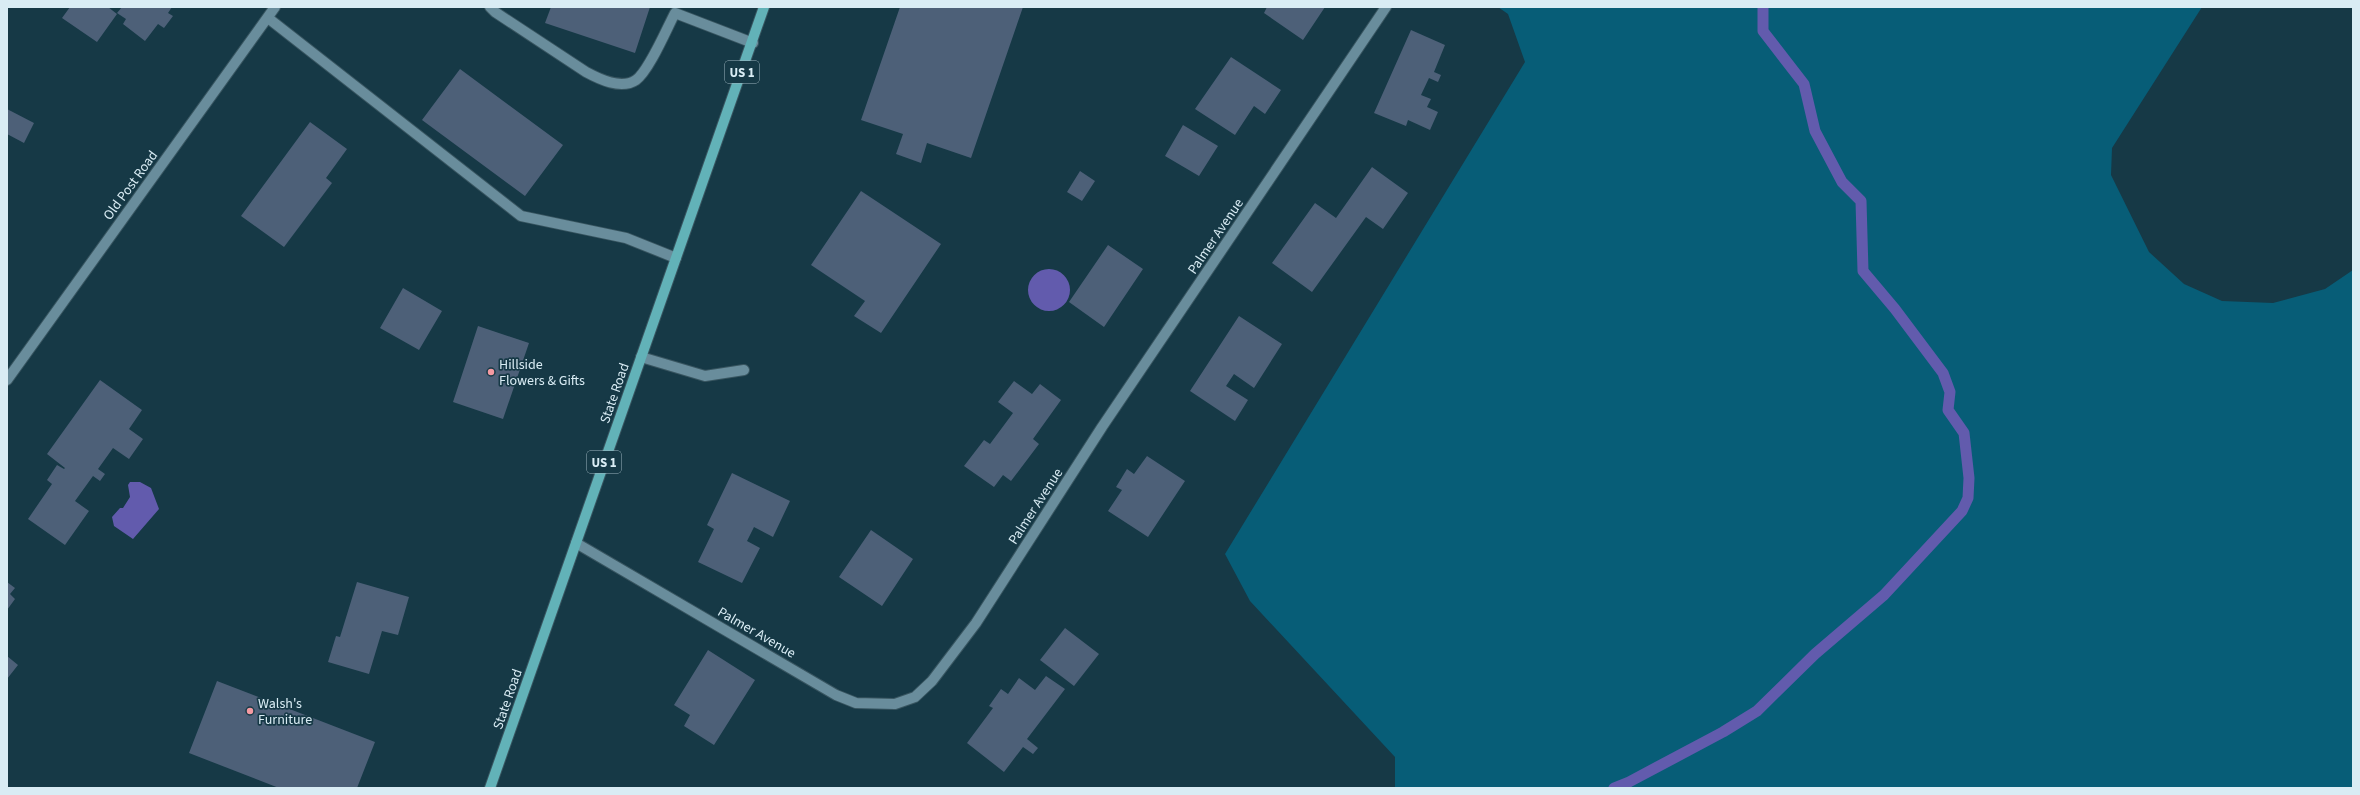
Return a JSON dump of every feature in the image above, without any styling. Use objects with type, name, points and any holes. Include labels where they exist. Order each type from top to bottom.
[{"type":"main road","name":"State Road","points":[[490,788],[753,43],[764,7]]},
{"type":"street","name":"Old Post Road","points":[[7,380],[275,7]]},
{"type":"street","points":[[490,7],[495,12],[586,72],[600,80],[613,83],[627,83],[640,75],[676,10],[753,43]]},
{"type":"street","name":"Palmer Avenue","points":[[576,543],[836,695],[856,703],[877,705],[895,704],[915,697],[932,681],[976,623],[1102,427],[1386,7]]},
{"type":"street","points":[[268,18],[521,216],[626,238],[676,258]]},
{"type":"street","points":[[641,357],[705,376],[744,370]]},
{"type":"shaded area","points":[[1498,7],[2202,7],[2112,148],[2111,175],[2149,252],[2184,284],[2222,301],[2273,303],[2325,289],[2353,270],[2353,788],[1395,788],[1395,757],[1250,601],[1225,554],[1525,62],[1508,14]]},
{"type":"shaded area","points":[[1045,269],[1053,269],[1064,275],[1070,286],[1070,294],[1064,305],[1053,311],[1045,311],[1034,305],[1028,294],[1028,286],[1034,275]]},
{"type":"shaded area","points":[[130,482],[140,482],[151,488],[159,509],[133,539],[114,526],[112,517],[120,508],[123,508],[130,497],[128,485]]},
{"type":"building","points":[[70,7],[108,7],[117,14],[97,42],[62,18]]},
{"type":"building","points":[[122,7],[172,7],[168,13],[173,16],[164,28],[158,24],[145,41],[123,24],[126,19],[117,13]]},
{"type":"building","points":[[551,7],[650,7],[635,53],[545,23]]},
{"type":"building","points":[[900,7],[1023,7],[971,158],[927,143],[921,163],[896,154],[903,134],[861,120]]},
{"type":"building","points":[[1267,7],[1325,7],[1303,40],[1264,13]]},
{"type":"building","points":[[1411,30],[1445,45],[1434,72],[1441,75],[1438,82],[1429,78],[1421,95],[1431,99],[1427,107],[1438,112],[1430,130],[1408,120],[1406,126],[1374,113]]},
{"type":"building","points":[[1231,57],[1281,90],[1265,114],[1254,106],[1235,135],[1195,109]]},
{"type":"building","points":[[460,69],[563,145],[525,196],[422,120]]},
{"type":"building","points":[[7,109],[34,123],[24,143],[7,134]]},
{"type":"building","points":[[310,122],[347,149],[326,178],[332,183],[284,247],[241,216]]},
{"type":"building","points":[[1183,125],[1218,146],[1199,176],[1165,156]]},
{"type":"building","points":[[1372,167],[1408,193],[1383,229],[1366,217],[1312,292],[1272,263],[1315,203],[1336,218]]},
{"type":"building","points":[[1080,171],[1095,181],[1082,201],[1067,192]]},
{"type":"building","points":[[861,191],[941,244],[881,333],[854,316],[865,301],[811,265]]},
{"type":"building","points":[[1108,245],[1143,269],[1104,327],[1069,302]]},
{"type":"building","points":[[403,288],[442,311],[419,350],[380,328]]},
{"type":"building","points":[[1239,316],[1282,344],[1254,388],[1234,374],[1226,386],[1248,400],[1235,421],[1190,391]]},
{"type":"building","name":"Hillside Flowers & Gifts","points":[[478,326],[529,343],[503,419],[453,402]]},
{"type":"building","points":[[100,380],[142,410],[129,429],[143,439],[129,459],[113,448],[98,469],[105,474],[100,481],[93,476],[75,501],[89,511],[65,545],[28,519],[52,484],[47,480],[57,465],[64,469],[65,468],[47,454]]},
{"type":"building","points":[[1014,381],[1032,394],[1040,384],[1061,400],[1033,439],[1039,444],[1011,481],[1003,475],[994,487],[964,466],[984,440],[990,444],[1013,413],[998,402]]},
{"type":"building","points":[[1147,456],[1185,481],[1148,537],[1108,511],[1122,490],[1116,487],[1127,469],[1134,474]]},
{"type":"building","points":[[732,473],[790,501],[773,537],[754,527],[747,541],[760,548],[742,583],[698,562],[714,529],[707,525]]},
{"type":"building","points":[[871,530],[913,559],[882,606],[839,577]]},
{"type":"building","points":[[7,582],[15,588],[10,594],[15,599],[7,610]]},
{"type":"building","points":[[357,582],[409,597],[398,635],[382,631],[369,674],[328,662],[336,636],[340,637]]},
{"type":"building","points":[[1065,628],[1099,654],[1074,686],[1040,660]]},
{"type":"building","points":[[708,650],[755,680],[714,745],[684,726],[690,715],[674,705]]},
{"type":"building","points":[[7,656],[18,665],[7,679]]},
{"type":"building","points":[[1046,676],[1065,689],[1027,739],[1038,748],[1033,754],[1023,747],[1004,772],[967,743],[993,708],[989,706],[1001,689],[1008,694],[1019,678],[1035,690]]},
{"type":"building","name":"Walsh's Furniture","points":[[217,681],[375,742],[357,788],[279,788],[189,753]]},
{"type":"waterway","points":[[1614,788],[1629,782],[1723,732],[1757,711],[1815,654],[1884,595],[1962,511],[1968,498],[1969,478],[1964,433],[1948,410],[1950,392],[1943,373],[1895,309],[1863,271],[1861,201],[1842,182],[1815,131],[1804,84],[1763,31],[1763,7]]},
{"type":"place","name":"Hillside Flowers & Gifts","points":[[491,372]]},
{"type":"place","name":"Walsh's Furniture","points":[[250,711]]}]
